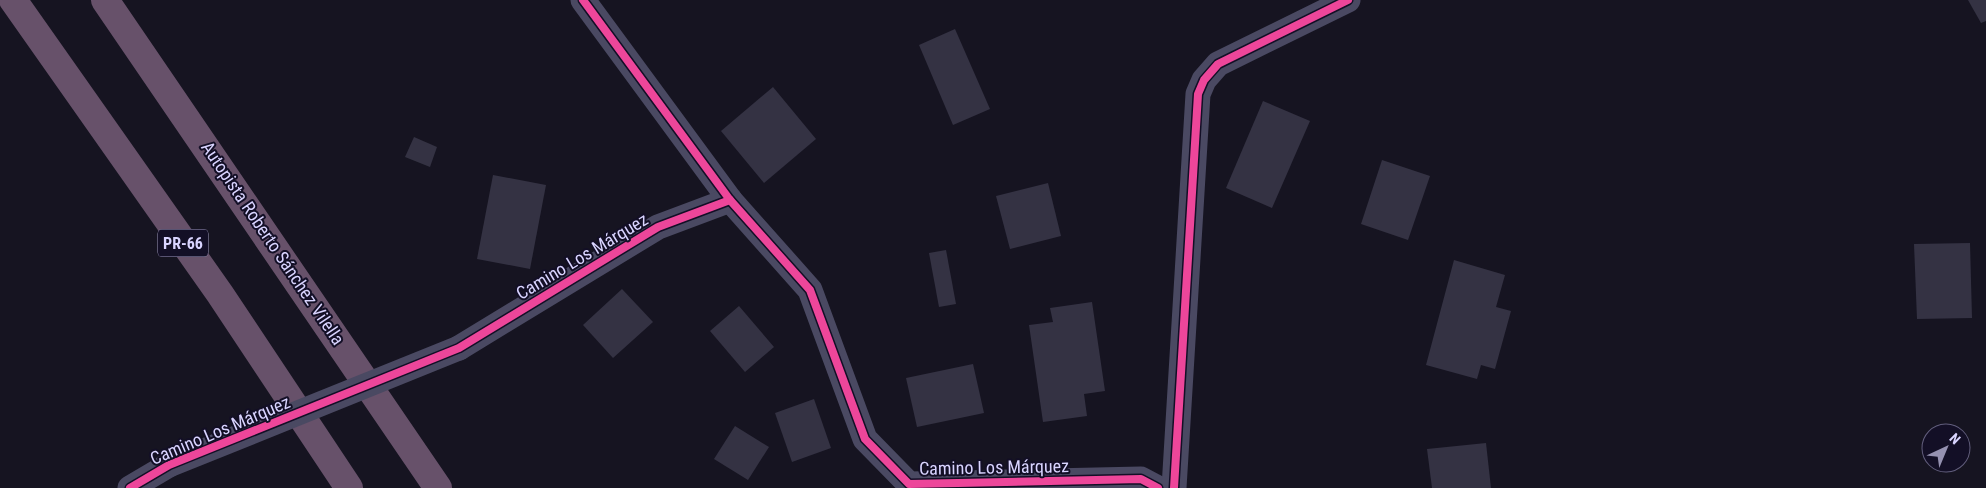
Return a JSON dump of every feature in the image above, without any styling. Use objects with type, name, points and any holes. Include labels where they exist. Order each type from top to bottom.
[{"type":"highway","name":"PR-66","points":[[13,0],[220,294],[349,488]]},
{"type":"highway","name":"Autopista Roberto Sánchez Vilella","points":[[105,0],[438,488]]},
{"type":"street","points":[[583,0],[730,200]]},
{"type":"street","points":[[1174,488],[1198,94],[1204,80],[1218,64],[1348,0]]},
{"type":"street","name":"Camino Los Márquez","points":[[133,487],[169,465],[459,348],[658,227],[730,200],[810,290],[865,439],[908,486],[1141,479],[1158,488]]},
{"type":"building","points":[[1968,0],[1986,0],[1986,21],[1981,23]]},
{"type":"building","points":[[955,29],[990,109],[953,125],[919,45]]},
{"type":"building","points":[[773,87],[816,139],[764,183],[721,131]]},
{"type":"building","points":[[1263,101],[1310,121],[1272,208],[1226,188]]},
{"type":"building","points":[[414,137],[437,147],[430,167],[405,157]]},
{"type":"building","points":[[1382,160],[1430,176],[1408,240],[1361,224]]},
{"type":"building","points":[[493,175],[546,185],[530,269],[477,259]]},
{"type":"building","points":[[1048,183],[1061,236],[1010,249],[996,196]]},
{"type":"building","points":[[1970,243],[1972,318],[1917,319],[1914,244]]},
{"type":"building","points":[[946,250],[956,304],[939,307],[929,253]]},
{"type":"building","points":[[1454,260],[1505,275],[1496,307],[1511,311],[1495,369],[1481,365],[1477,379],[1426,365]]},
{"type":"building","points":[[622,289],[653,322],[613,358],[583,325]]},
{"type":"building","points":[[1092,302],[1105,391],[1084,394],[1087,416],[1043,422],[1029,325],[1053,322],[1050,308]]},
{"type":"building","points":[[739,306],[774,347],[745,372],[710,331]]},
{"type":"building","points":[[973,364],[984,413],[917,427],[906,378]]},
{"type":"building","points":[[814,399],[831,448],[792,462],[775,413]]},
{"type":"building","points":[[735,426],[769,447],[748,480],[714,459]]},
{"type":"building","points":[[1486,443],[1491,488],[1432,488],[1427,449]]},
{"type":"cycle path","points":[[583,0],[730,200],[810,290],[865,439],[909,484],[1141,479],[1158,488]]},
{"type":"cycle path","points":[[1174,488],[1198,94],[1204,80],[1218,64],[1348,0]]},
{"type":"cycle path","points":[[130,488],[169,465],[459,348],[658,227],[730,200]]}]
